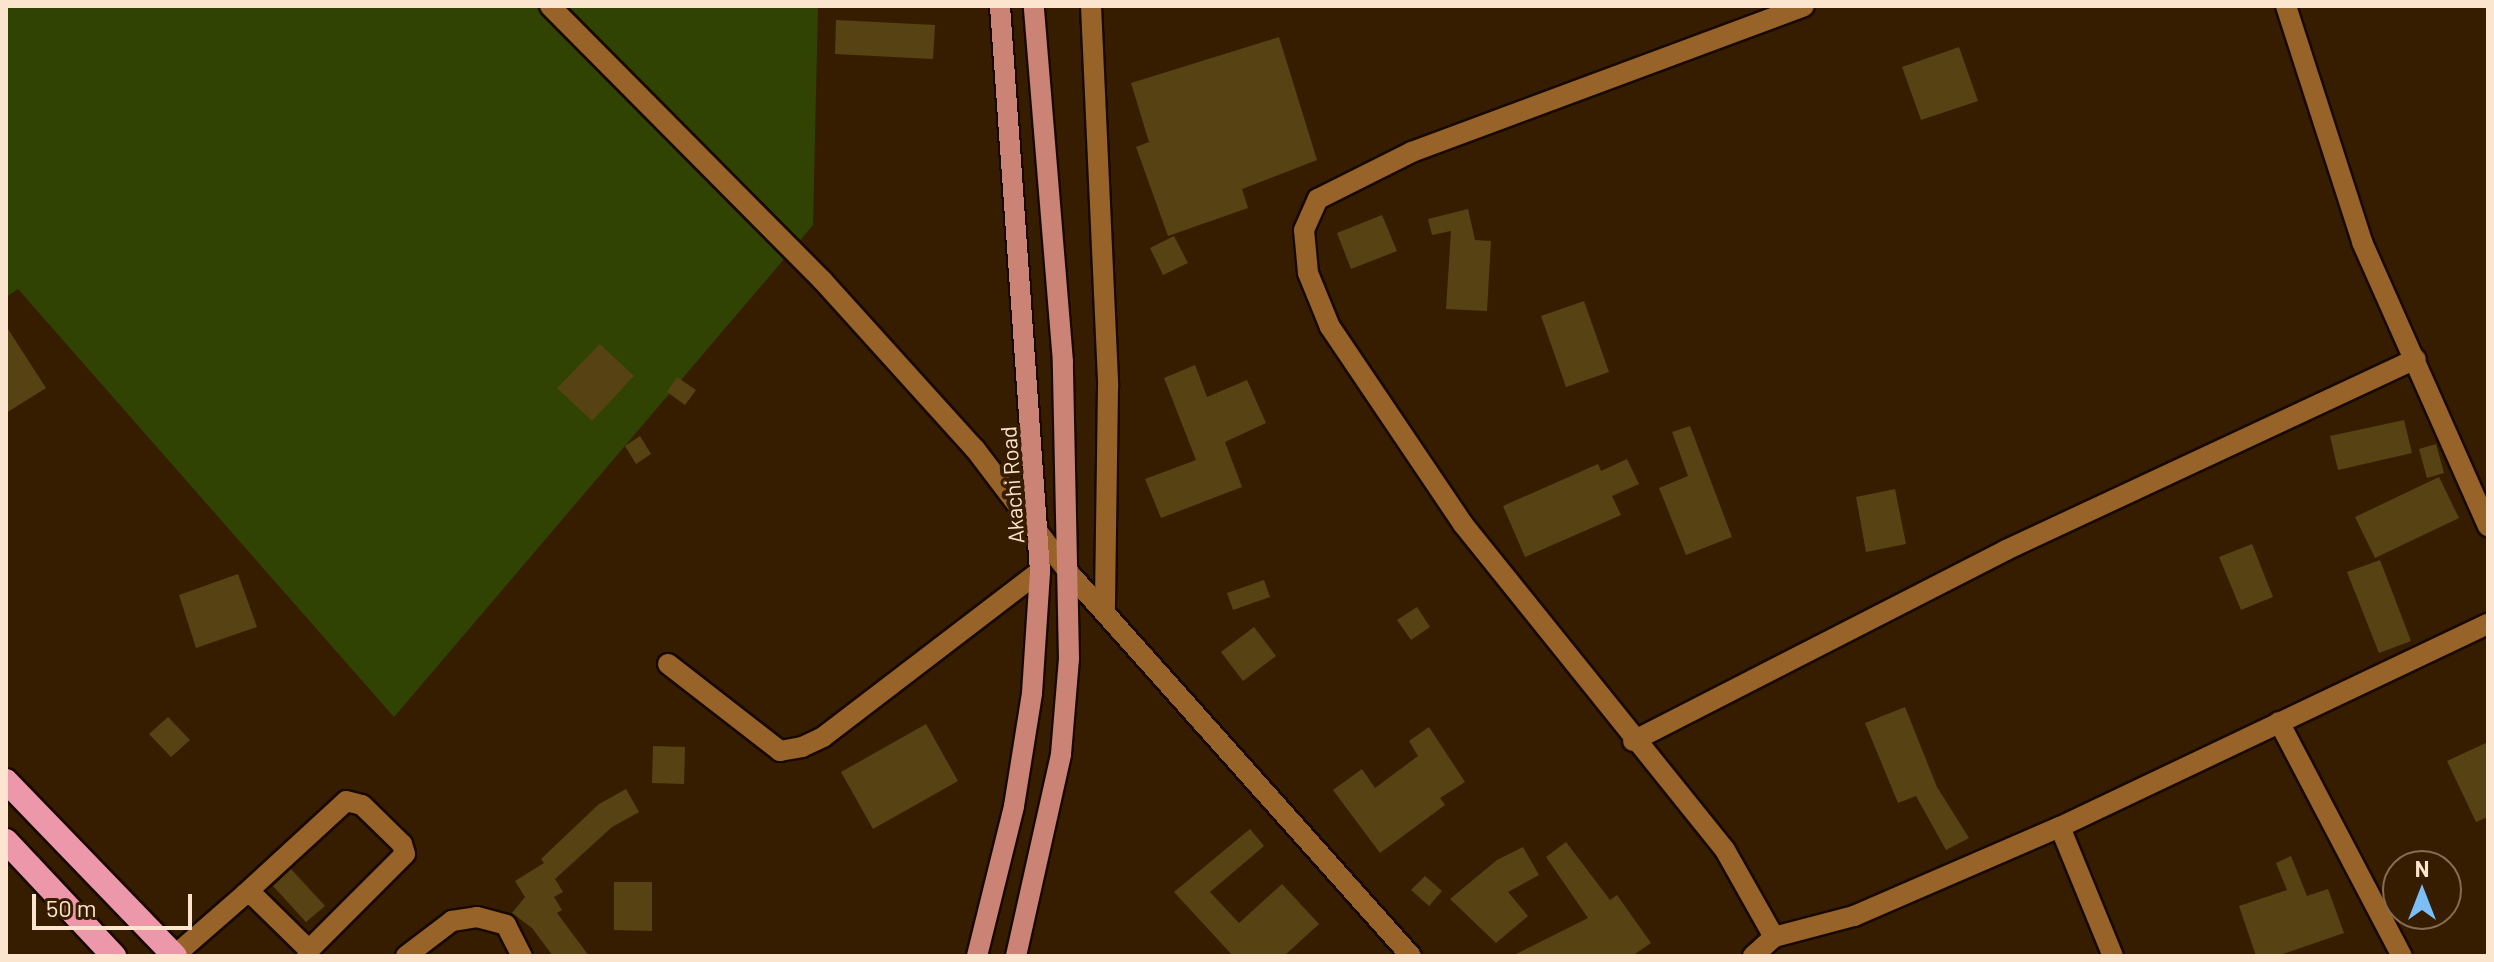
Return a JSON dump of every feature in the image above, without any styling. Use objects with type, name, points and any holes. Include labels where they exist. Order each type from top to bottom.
[{"type":"highway","points":[[6,781],[174,956]]},
{"type":"highway","points":[[6,841],[114,956]]},
{"type":"main road","name":"Akachi Road","points":[[977,956],[1014,806],[1030,707],[1041,537],[1000,6]]},
{"type":"main road","points":[[1016,956],[1061,754],[1070,574],[1063,362],[1034,6]]},
{"type":"street","points":[[550,6],[823,281],[975,449],[1070,574],[1411,956]]},
{"type":"street","points":[[1091,6],[1108,387],[1105,610]]},
{"type":"street","points":[[1774,937],[1725,850],[1633,741],[1463,524],[1330,327],[1308,273],[1304,230],[1318,199],[1412,152],[1804,6]]},
{"type":"street","points":[[2286,6],[2362,242],[2488,526]]},
{"type":"street","points":[[1633,741],[2006,550],[2416,359]]},
{"type":"street","points":[[668,664],[780,751],[802,747],[823,737],[1040,571]]},
{"type":"street","points":[[1753,956],[1774,937],[1854,916],[2060,827],[2488,624]]},
{"type":"street","points":[[2279,722],[2402,956]]},
{"type":"street","points":[[174,956],[346,801],[362,805],[402,844],[405,854],[308,953],[254,896],[245,894]]},
{"type":"street","points":[[2060,827],[2113,956]]},
{"type":"street","points":[[406,956],[452,921],[477,917],[506,925],[522,956]]},
{"type":"green space","points":[[6,6],[818,6],[813,225],[394,717],[18,289],[6,297]]},
{"type":"building","points":[[836,20],[935,25],[933,59],[835,54]]},
{"type":"building","points":[[1279,37],[1317,160],[1242,189],[1248,208],[1168,236],[1136,147],[1149,142],[1131,83]]},
{"type":"building","points":[[1959,47],[1978,101],[1921,120],[1902,67]]},
{"type":"building","points":[[1468,209],[1475,240],[1491,241],[1487,311],[1446,309],[1451,231],[1432,235],[1428,219]]},
{"type":"building","points":[[1382,215],[1397,251],[1351,269],[1337,233]]},
{"type":"building","points":[[1174,236],[1188,263],[1163,275],[1150,248]]},
{"type":"building","points":[[1584,301],[1609,372],[1566,387],[1541,316]]},
{"type":"building","points":[[6,326],[46,388],[6,413]]},
{"type":"building","points":[[600,344],[634,376],[592,421],[557,388]]},
{"type":"building","points":[[1195,365],[1207,397],[1247,380],[1266,423],[1225,442],[1242,487],[1161,518],[1145,479],[1196,460],[1164,378]]},
{"type":"building","points":[[677,377],[696,390],[685,405],[667,392]]},
{"type":"building","points":[[2404,420],[2412,453],[2338,470],[2330,436]]},
{"type":"building","points":[[1690,426],[1732,537],[1686,555],[1659,488],[1688,476],[1672,432]]},
{"type":"building","points":[[640,436],[651,454],[636,464],[625,446]]},
{"type":"building","points":[[2436,444],[2444,473],[2427,478],[2419,449]]},
{"type":"building","points":[[1627,459],[1639,484],[1612,496],[1621,515],[1525,557],[1503,506],[1598,464],[1601,471]]},
{"type":"building","points":[[2439,477],[2459,518],[2375,558],[2355,517]]},
{"type":"building","points":[[1895,489],[1906,544],[1866,552],[1856,497]]},
{"type":"building","points":[[2252,544],[2273,597],[2241,610],[2219,557]]},
{"type":"building","points":[[2380,560],[2411,641],[2379,653],[2347,572]]},
{"type":"building","points":[[238,574],[257,627],[196,648],[179,595]]},
{"type":"building","points":[[1264,580],[1270,597],[1233,610],[1227,593]]},
{"type":"building","points":[[1417,607],[1430,627],[1411,640],[1397,620]]},
{"type":"building","points":[[1254,627],[1276,656],[1243,681],[1221,652]]},
{"type":"building","points":[[1905,707],[1937,787],[1969,838],[1946,850],[1916,796],[1898,803],[1865,723]]},
{"type":"building","points":[[168,717],[190,740],[171,757],[149,734]]},
{"type":"building","points":[[926,724],[958,781],[873,829],[841,772]]},
{"type":"building","points":[[1429,727],[1465,782],[1440,798],[1445,805],[1380,853],[1333,790],[1362,769],[1375,788],[1418,756],[1409,741]]},
{"type":"building","points":[[2488,742],[2488,817],[2476,822],[2447,761]]},
{"type":"building","points":[[653,746],[685,747],[684,784],[652,783]]},
{"type":"building","points":[[626,789],[639,812],[612,827],[555,879],[563,892],[554,897],[562,910],[557,913],[589,956],[553,956],[532,928],[512,913],[525,897],[515,881],[544,863],[541,859],[599,804]]},
{"type":"building","points":[[1250,829],[1264,846],[1210,892],[1239,923],[1282,884],[1319,924],[1284,956],[1233,956],[1174,892]]},
{"type":"building","points":[[1566,842],[1610,900],[1617,895],[1651,943],[1632,956],[1512,956],[1588,918],[1546,857]]},
{"type":"building","points":[[1523,847],[1539,875],[1508,892],[1528,916],[1496,943],[1450,899],[1497,860]]},
{"type":"building","points":[[2291,856],[2307,896],[2328,889],[2344,933],[2277,956],[2256,956],[2239,906],[2287,890],[2276,863]]},
{"type":"building","points":[[291,869],[325,906],[306,922],[273,886]]},
{"type":"building","points":[[1425,876],[1442,891],[1429,906],[1411,890]]},
{"type":"building","points":[[614,882],[652,882],[652,931],[614,930]]}]
